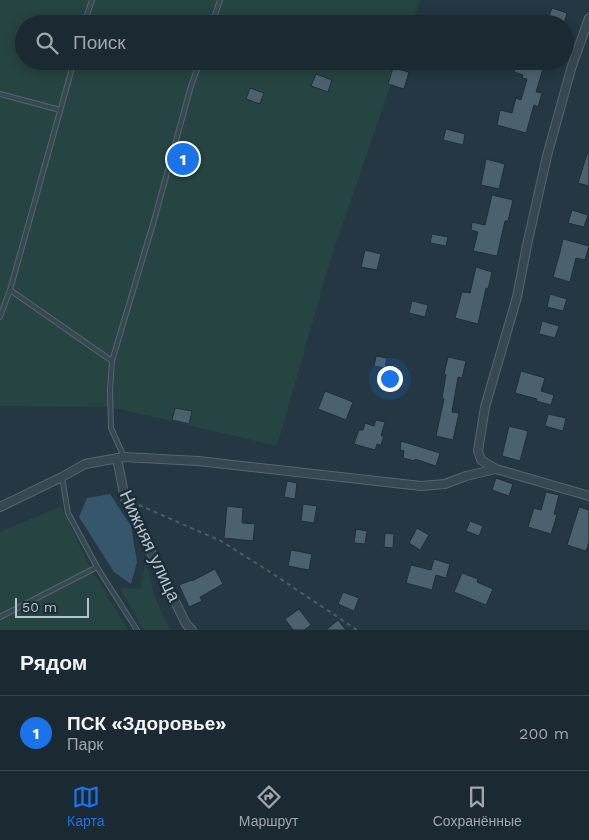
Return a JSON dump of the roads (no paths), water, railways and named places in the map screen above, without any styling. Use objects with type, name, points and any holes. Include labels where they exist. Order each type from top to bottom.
[{"type":"street","points":[[574,60],[589,18]]},
{"type":"street","points":[[571,70],[548,156],[517,297],[485,407],[478,451],[481,460],[496,469],[589,496]]},
{"type":"street","points":[[0,508],[85,464],[120,458],[198,460],[421,486],[445,484],[466,476],[496,469]]},
{"type":"street","name":"Нижняя улица","points":[[120,458],[125,500],[186,624],[192,630]]},
{"type":"lane","points":[[87,15],[92,0]]},
{"type":"lane","points":[[215,15],[220,0]]},
{"type":"lane","points":[[0,317],[10,290],[71,70]]},
{"type":"lane","points":[[120,458],[111,428],[110,390],[112,361],[197,70]]},
{"type":"lane","points":[[0,94],[60,110]]},
{"type":"lane","points":[[10,290],[112,361]]},
{"type":"lane","points":[[62,477],[68,513],[98,567],[137,630]]},
{"type":"lane","points":[[0,617],[98,567]]},
{"type":"water","points":[[110,494],[131,526],[137,562],[131,584],[114,572],[79,517],[87,498]]},
{"type":"place","name":"ПСК «Здоровье»","points":[[183,159]]}]
